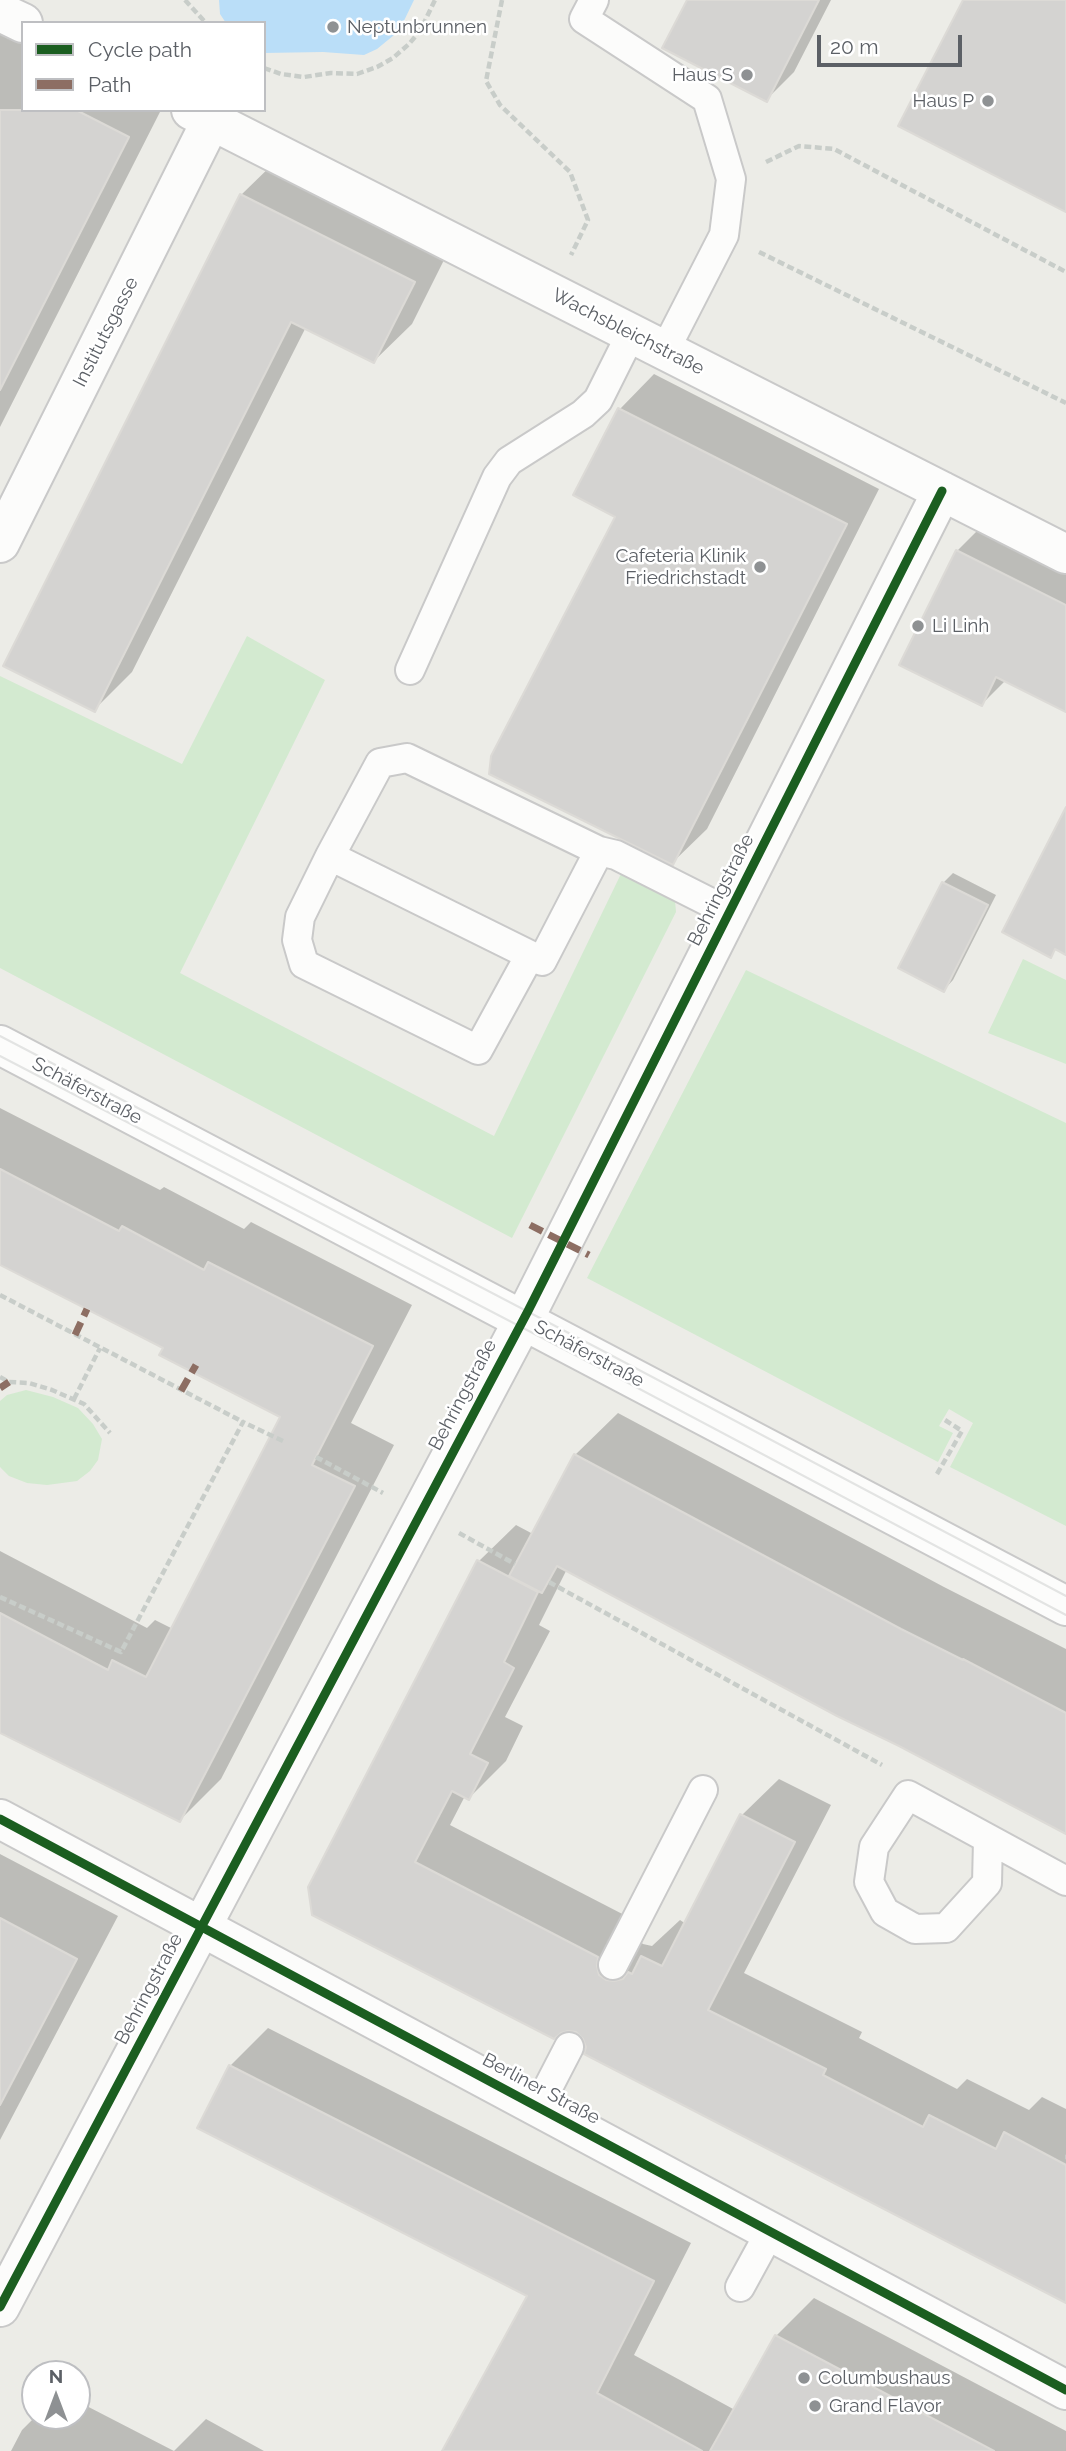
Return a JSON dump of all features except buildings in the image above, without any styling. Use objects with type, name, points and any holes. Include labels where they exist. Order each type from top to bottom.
[{"type":"street","points":[[0,12],[21,22]]},
{"type":"street","name":"Wachsbleichstraße","points":[[201,116],[1066,554]]},
{"type":"street","name":"Institutsgasse","points":[[0,542],[201,116]]},
{"type":"street","name":"Behringstraße","points":[[0,2307],[523,1320],[942,491]]},
{"type":"street","name":"Schäferstraße","points":[[0,1045],[1066,1606]]},
{"type":"street","name":"Berliner Straße","points":[[0,1819],[1066,2390]]},
{"type":"lane","points":[[594,0],[584,19],[707,99],[731,179],[724,235],[665,350]]},
{"type":"lane","points":[[410,670],[497,477],[509,461],[583,414],[598,400],[631,334]]},
{"type":"lane","points":[[530,955],[478,1050],[304,964],[297,940],[300,917],[380,763],[407,758],[599,851],[616,855],[729,912]]},
{"type":"lane","points":[[330,856],[542,961],[599,851]]},
{"type":"lane","points":[[613,1965],[703,1790]]},
{"type":"lane","points":[[988,1840],[987,1884],[946,1928],[915,1928],[885,1912],[869,1882],[874,1847],[908,1795],[1066,1881]]},
{"type":"lane","points":[[538,2107],[569,2047]]},
{"type":"lane","points":[[740,2287],[770,2232]]},
{"type":"path","points":[[185,0],[204,21]]},
{"type":"path","points":[[266,69],[281,74],[304,76],[357,74],[377,67],[409,44],[424,23],[435,0]]},
{"type":"path","points":[[502,0],[486,80],[500,105],[570,172],[588,220],[552,294]]},
{"type":"path","points":[[731,179],[799,146],[834,149],[1066,272]]},
{"type":"path","points":[[724,235],[1066,402]]},
{"type":"path","points":[[0,1295],[283,1441]]},
{"type":"path","points":[[74,1399],[100,1348]]},
{"type":"path","points":[[0,1377],[9,1382],[29,1383],[84,1404],[110,1433]]},
{"type":"path","points":[[937,1474],[962,1431],[944,1420]]},
{"type":"path","points":[[0,1597],[121,1652],[243,1422]]},
{"type":"path","points":[[316,1457],[515,1564]]},
{"type":"path","points":[[548,1582],[893,1771],[908,1795]]},
{"type":"green space","points":[[247,636],[325,680],[180,973],[494,1136],[634,847],[672,867],[676,912],[512,1238],[0,968],[0,676],[182,764]]},
{"type":"green space","points":[[1023,959],[1066,980],[1066,1064],[988,1033]]},
{"type":"green space","points":[[746,970],[1066,1123],[1066,1526],[950,1467],[973,1423],[949,1409],[939,1426],[953,1433],[938,1462],[587,1278]]},
{"type":"green space","points":[[26,1390],[53,1397],[78,1408],[102,1439],[98,1460],[90,1471],[77,1481],[47,1485],[27,1483],[9,1476],[0,1467],[0,1401],[7,1395]]},
{"type":"water","name":"Neptunbrunnen","points":[[219,0],[414,0],[399,31],[377,49],[364,55],[323,52],[266,53],[266,21],[225,21],[220,14]]},
{"type":"tram line","points":[[0,1036],[1066,1596]]},
{"type":"tram line","points":[[0,1056],[600,1368],[1066,1615]]},
{"type":"marked path","points":[[530,1225],[589,1255]]},
{"type":"marked path","points":[[75,1335],[87,1309]]},
{"type":"marked path","points":[[181,1391],[196,1365]]},
{"type":"marked path","points":[[0,1388],[9,1382]]},
{"type":"cycle path","points":[[0,2307],[528,1311],[942,491]]},
{"type":"cycle path","points":[[0,1819],[1066,2390]]},
{"type":"place","name":"Neptunbrunnen","points":[[333,27]]},
{"type":"place","name":"Haus S","points":[[747,75]]},
{"type":"place","name":"Haus P","points":[[988,101]]},
{"type":"place","name":"Cafeteria Klinik Friedrichstadt","points":[[760,567]]},
{"type":"place","name":"Li Linh","points":[[918,626]]},
{"type":"place","name":"Columbushaus","points":[[804,2378]]},
{"type":"place","name":"Grand Flavor","points":[[815,2406]]}]
